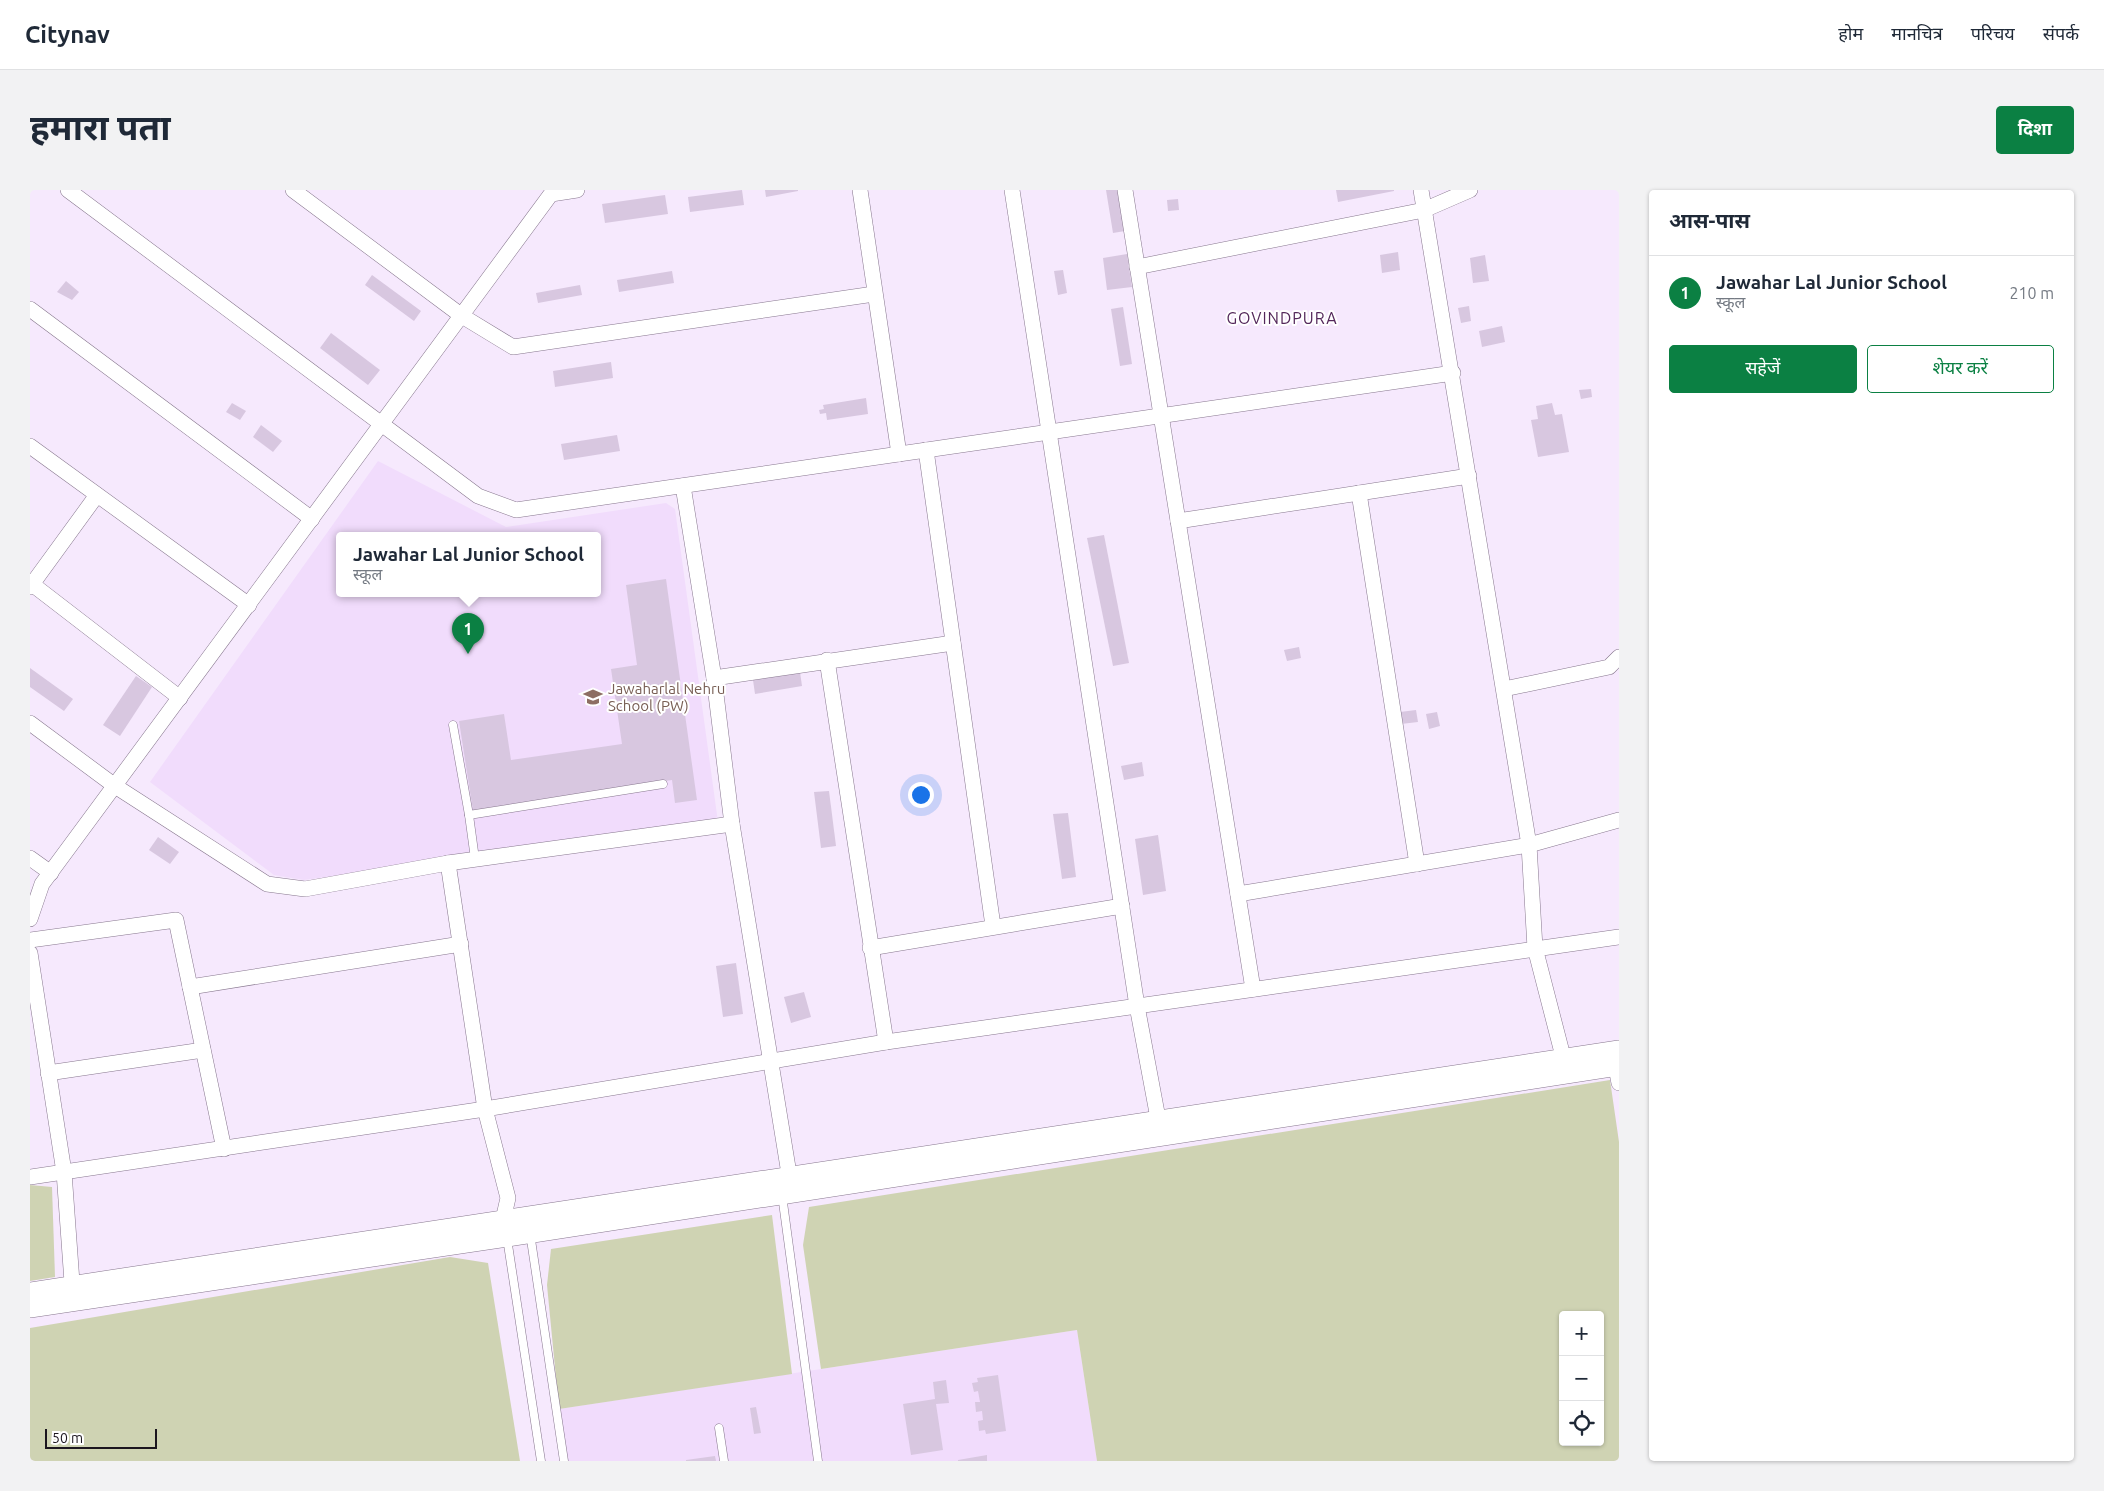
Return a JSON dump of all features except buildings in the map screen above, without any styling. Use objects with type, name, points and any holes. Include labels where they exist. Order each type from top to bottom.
[{"type":"street","points":[[68,190],[478,496],[516,510],[1453,373]]},
{"type":"street","points":[[293,190],[462,316],[512,347],[874,294]]},
{"type":"street","points":[[30,919],[41,881],[115,786],[382,425],[462,316],[548,192],[577,190]]},
{"type":"street","points":[[860,190],[899,454]]},
{"type":"street","points":[[1012,190],[1137,1006],[1160,1128]]},
{"type":"street","points":[[1125,190],[1253,989]]},
{"type":"street","points":[[1421,190],[1453,373],[1529,845],[1535,948],[1565,1067]]},
{"type":"street","points":[[1137,267],[1424,210],[1470,190]]},
{"type":"street","points":[[30,309],[312,519]]},
{"type":"street","points":[[30,446],[249,605]]},
{"type":"street","points":[[926,450],[993,926]]},
{"type":"street","points":[[1178,521],[1469,476]]},
{"type":"street","points":[[683,486],[714,678],[732,824],[772,1062],[786,1185]]},
{"type":"street","points":[[1358,493],[1417,864]]},
{"type":"street","points":[[97,496],[31,586],[180,698]]},
{"type":"street","points":[[714,678],[953,642]]},
{"type":"street","points":[[1504,689],[1609,668],[1619,657]]},
{"type":"street","points":[[826,660],[886,1042]]},
{"type":"street","points":[[30,723],[115,786],[267,884],[305,889],[448,862],[732,824]]},
{"type":"street","points":[[1238,894],[1529,845],[1619,820]]},
{"type":"street","points":[[30,858],[41,881]]},
{"type":"street","points":[[448,862],[485,1109],[508,1198],[505,1229]]},
{"type":"street","points":[[870,948],[1122,906]]},
{"type":"street","points":[[30,940],[176,920],[224,1149]]},
{"type":"street","points":[[30,1177],[485,1109],[886,1042],[1619,937]]},
{"type":"street","points":[[190,987],[460,944]]},
{"type":"street","points":[[30,953],[64,1172],[73,1293]]},
{"type":"street","points":[[48,1073],[203,1050]]},
{"type":"street","points":[[30,1292],[73,1293],[505,1229],[530,1233],[786,1185],[1565,1067],[1617,1063]]},
{"type":"street","points":[[505,1229],[529,1214],[786,1185]]},
{"type":"street","points":[[508,1198],[529,1214],[530,1233]]},
{"type":"street","points":[[30,1308],[73,1293]]},
{"type":"lane","points":[[453,725],[476,859]]},
{"type":"lane","points":[[469,815],[663,784]]},
{"type":"lane","points":[[786,1185],[818,1461]]},
{"type":"lane","points":[[505,1229],[541,1461]]},
{"type":"lane","points":[[530,1233],[564,1461]]},
{"type":"lane","points":[[719,1428],[724,1461]]},
{"type":"shaded area","points":[[378,461],[506,527],[666,503],[675,509],[718,822],[304,880],[274,875],[150,782]]},
{"type":"shaded area","points":[[1077,1330],[1097,1461],[568,1461],[559,1409]]},
{"type":"green space","points":[[1610,1080],[1619,1142],[1619,1461],[1097,1461],[1077,1330],[821,1369],[803,1245],[809,1207]]},
{"type":"green space","points":[[30,1185],[52,1187],[55,1277],[30,1281]]},
{"type":"green space","points":[[772,1215],[792,1374],[559,1409],[547,1285],[551,1249]]},
{"type":"green space","points":[[450,1257],[488,1263],[520,1461],[30,1461],[30,1328]]},
{"type":"place","name":"Jawahar Lal Junior School","points":[[468,654]]},
{"type":"place","name":"Jawaharlal Nehru School (PW)","points":[[593,697]]},
{"type":"district","name":"GOVINDPURA","points":[[1282,318]]}]
